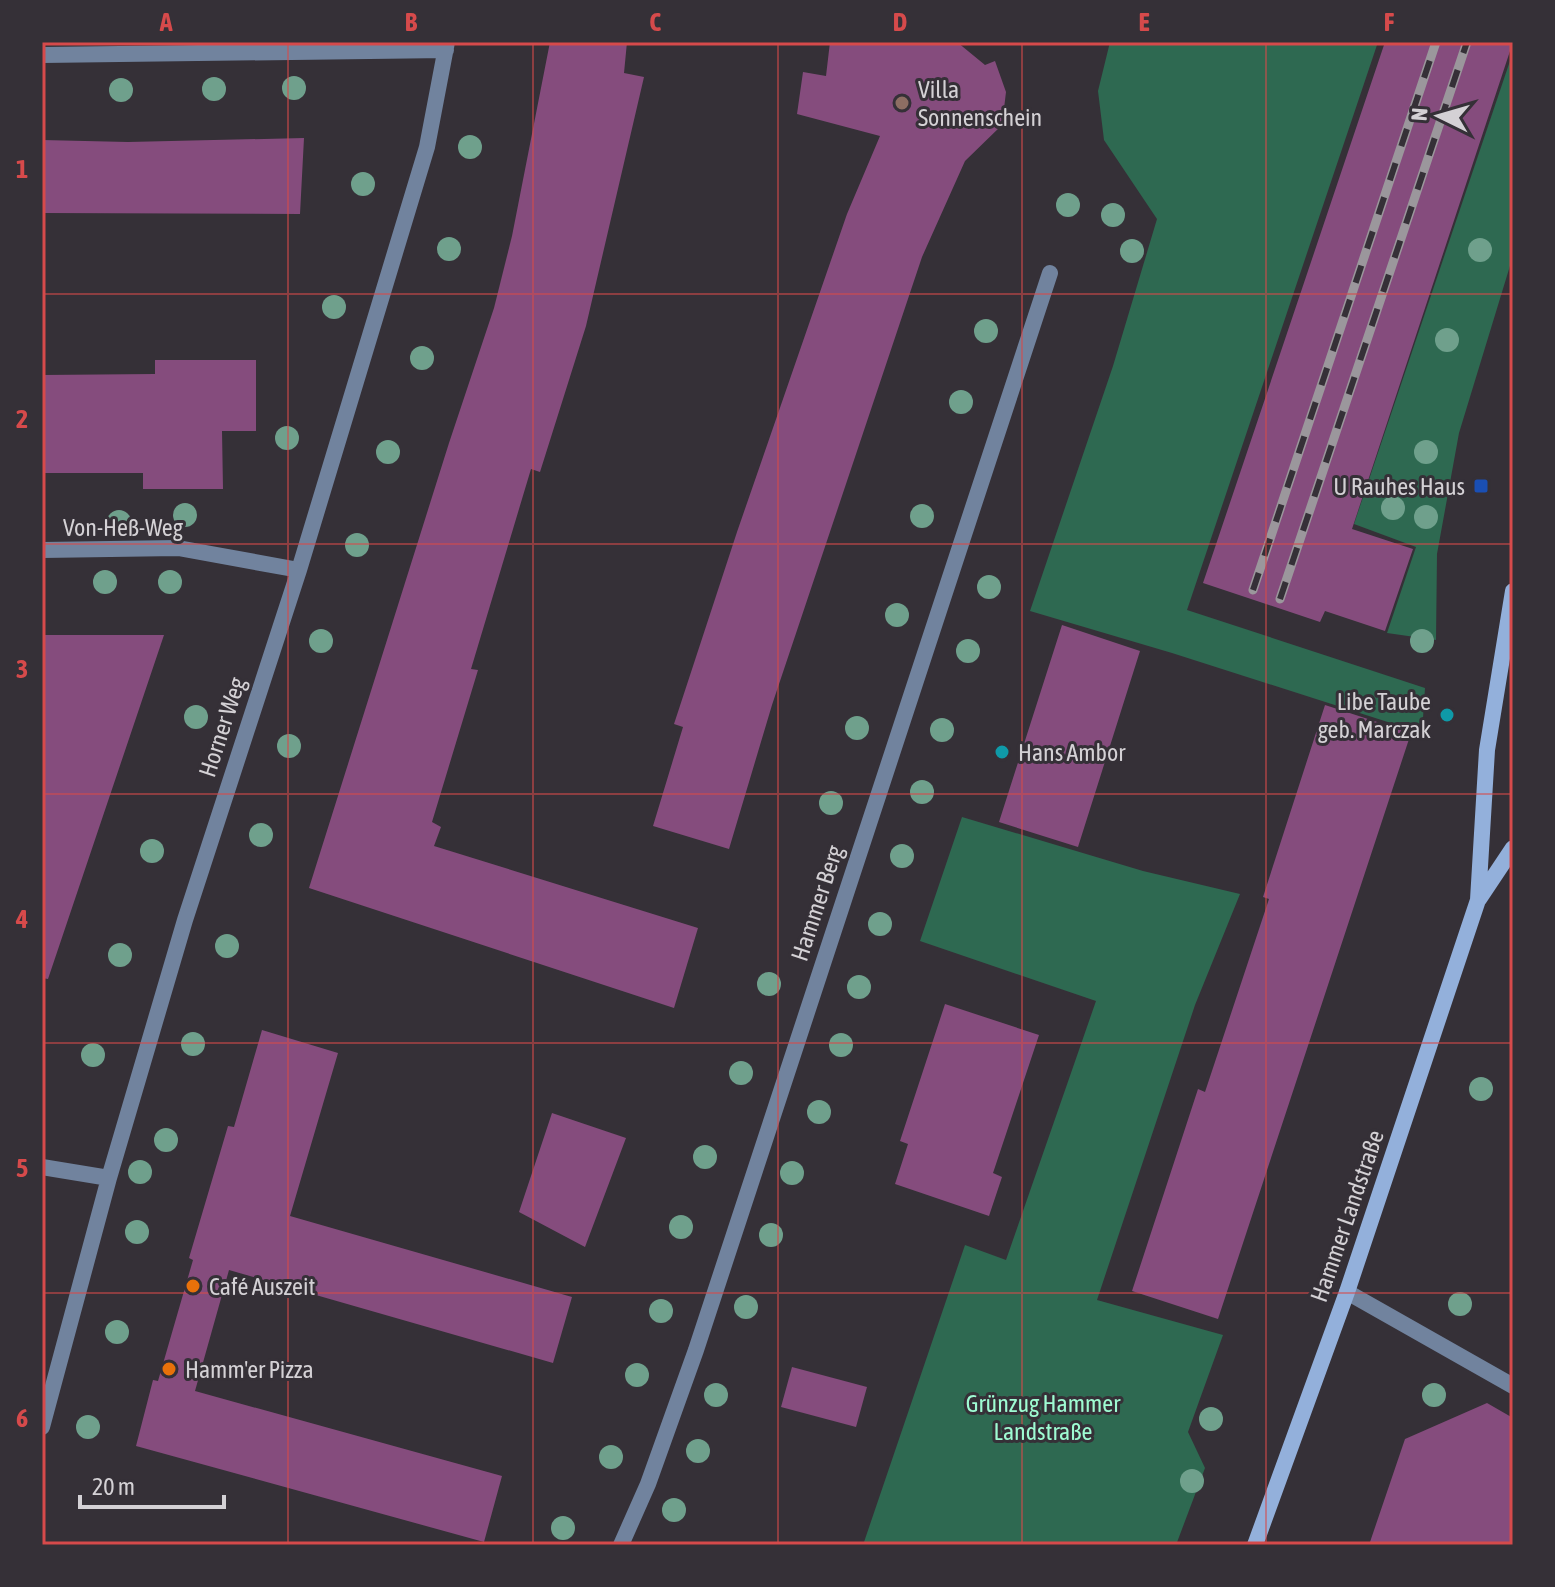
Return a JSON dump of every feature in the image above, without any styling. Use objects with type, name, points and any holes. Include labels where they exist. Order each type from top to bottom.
[{"type":"main road","name":"Hammer Landstraße","points":[[1255,1545],[1347,1292],[1478,900],[1487,750],[1513,591]]},
{"type":"main road","name":"Hammer Landstraße","points":[[1478,900],[1513,848]]},
{"type":"street","points":[[42,55],[446,46]]},
{"type":"street","name":"Horner Weg","points":[[42,1427],[109,1178],[185,920],[299,570],[427,147],[446,46]]},
{"type":"street","name":"Hammer Berg","points":[[621,1545],[648,1484],[696,1350],[1050,273]]},
{"type":"street","name":"Von-Heß-Weg","points":[[42,550],[178,548],[299,570]]},
{"type":"street","points":[[42,1167],[109,1178]]},
{"type":"street","points":[[1347,1292],[1513,1386]]},
{"type":"green space","points":[[1110,42],[1378,42],[1187,610],[1425,688],[1422,733],[1030,611],[1113,366],[1157,219],[1104,140],[1098,91]]},
{"type":"green space","points":[[1513,52],[1513,256],[1459,433],[1437,554],[1436,640],[1387,633],[1416,547],[1354,524]]},
{"type":"green space","name":"Grünzug Hammer Landstraße","points":[[962,817],[1143,871],[1240,894],[1195,1005],[1097,1300],[1223,1335],[1188,1432],[1205,1468],[1176,1545],[863,1545],[965,1245],[1006,1260],[1096,1001],[920,941]]},
{"type":"building","points":[[550,42],[627,42],[624,73],[644,77],[586,326],[540,472],[531,469],[471,669],[478,670],[432,822],[441,827],[434,846],[698,928],[674,1008],[309,888],[494,308],[512,236]]},
{"type":"building","points":[[830,42],[957,42],[985,65],[995,61],[1006,92],[1002,125],[965,161],[922,257],[772,705],[729,849],[653,826],[683,727],[674,724],[737,532],[847,214],[880,136],[797,114],[803,72],[826,76]]},
{"type":"building","points":[[1385,42],[1513,42],[1352,529],[1413,549],[1385,631],[1325,611],[1320,622],[1203,583]]},
{"type":"building","points":[[304,138],[300,214],[42,213],[42,140],[128,142]]},
{"type":"building","points":[[155,360],[256,360],[256,431],[222,431],[223,489],[143,489],[143,473],[42,473],[42,375],[155,374]]},
{"type":"building","points":[[1062,625],[1140,651],[1078,847],[999,822]]},
{"type":"building","points":[[42,635],[164,635],[48,979],[42,978]]},
{"type":"building","points":[[1325,705],[1411,733],[1218,1319],[1132,1291],[1198,1089],[1205,1092],[1269,899],[1263,897]]},
{"type":"building","points":[[945,1004],[1039,1035],[993,1173],[1002,1177],[989,1216],[895,1184],[908,1144],[900,1141]]},
{"type":"building","points":[[262,1030],[338,1053],[290,1216],[572,1297],[553,1363],[229,1270],[195,1391],[502,1476],[484,1542],[136,1446],[153,1380],[158,1381],[193,1260],[189,1258],[228,1126],[234,1127]]},
{"type":"building","points":[[552,1113],[626,1138],[585,1247],[519,1212]]},
{"type":"building","points":[[792,1367],[867,1387],[856,1427],[781,1407]]},
{"type":"building","points":[[1487,1403],[1513,1418],[1513,1545],[1369,1545],[1405,1439]]},
{"type":"railway","points":[[1253,590],[1436,42]]},
{"type":"railway","points":[[1280,599],[1467,42]]},
{"type":"place","name":"Villa Sonnenschein","points":[[902,103]]},
{"type":"place","name":"U Rauhes Haus","points":[[1481,486]]},
{"type":"place","name":"Libe Taube geb. Marczak","points":[[1447,715]]},
{"type":"place","name":"Hans Ambor","points":[[1002,752]]},
{"type":"place","name":"Café Auszeit","points":[[193,1286]]},
{"type":"place","name":"Hamm'er Pizza","points":[[169,1369]]}]
